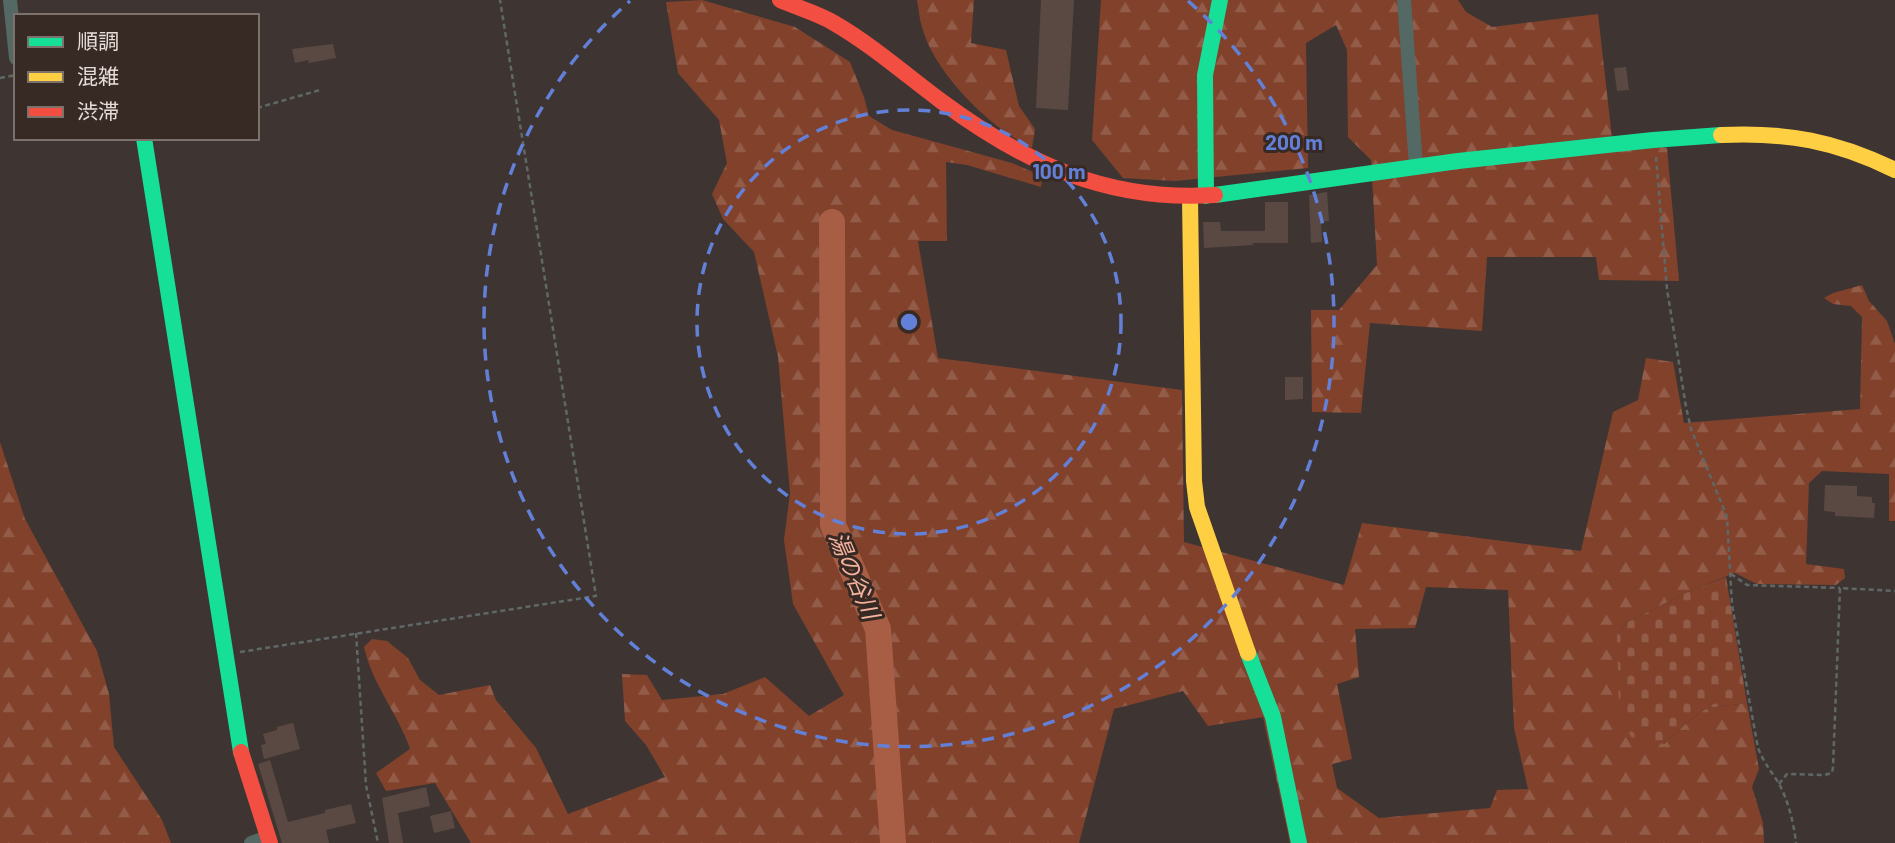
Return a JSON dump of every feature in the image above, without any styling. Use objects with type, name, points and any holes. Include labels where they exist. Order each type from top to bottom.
[{"type":"street","points":[[10,0],[14,39]]},
{"type":"street","points":[[780,0],[837,25],[930,95],[1033,161],[1079,181],[1136,193],[1198,197],[1416,166],[1654,139],[1783,135],[1843,147],[1895,170]]},
{"type":"street","points":[[1220,0],[1205,75],[1198,197],[1194,481],[1196,507],[1273,717],[1299,843]]},
{"type":"street","points":[[1404,0],[1416,166]]},
{"type":"street","points":[[144,140],[240,748],[269,840],[251,843]]},
{"type":"path","points":[[226,654],[596,596],[500,0]]},
{"type":"path","points":[[259,107],[320,90]]},
{"type":"path","points":[[1654,139],[1667,289],[1686,407],[1691,429],[1727,517],[1732,605],[1758,748],[1779,784],[1790,814],[1796,843]]},
{"type":"path","points":[[1731,574],[1747,585],[1895,591]]},
{"type":"path","points":[[1779,784],[1787,774],[1832,773],[1840,588]]},
{"type":"path","points":[[356,633],[366,785],[378,843]]},
{"type":"green space","points":[[702,0],[795,27],[850,62],[869,116],[892,130],[1012,163],[1042,176],[1041,187],[967,165],[946,162],[947,241],[918,241],[938,358],[1182,390],[1184,542],[1344,585],[1362,523],[1581,551],[1613,412],[1638,400],[1646,358],[1673,362],[1684,423],[1860,409],[1862,317],[1851,306],[1833,304],[1824,298],[1862,285],[1869,301],[1887,321],[1895,344],[1895,521],[1889,521],[1889,474],[1822,471],[1809,483],[1806,564],[1844,569],[1845,578],[1836,585],[1757,584],[1735,573],[1694,589],[1628,622],[1617,635],[1664,744],[1707,708],[1747,703],[1759,769],[1752,787],[1763,823],[1764,843],[1290,843],[1263,717],[1208,726],[1183,691],[1114,709],[1079,843],[471,843],[435,783],[386,791],[376,773],[410,749],[368,661],[364,647],[372,639],[387,641],[408,658],[420,680],[439,695],[490,685],[496,700],[536,748],[568,814],[665,777],[646,745],[625,721],[622,674],[647,675],[662,700],[723,694],[765,677],[809,716],[844,695],[793,604],[784,540],[790,493],[778,357],[754,252],[723,219],[712,194],[727,163],[719,120],[678,73],[666,2]],"holes":[[[1426,587],[1508,590],[1514,728],[1528,789],[1497,790],[1490,808],[1379,818],[1337,788],[1332,764],[1352,759],[1337,684],[1359,677],[1355,629],[1415,628]]]},
{"type":"green space","points":[[917,0],[974,0],[971,43],[1006,50],[1019,106],[1035,129],[1032,148],[982,113],[951,80],[928,45]]},
{"type":"green space","points":[[1101,0],[1458,0],[1466,12],[1492,27],[1598,14],[1612,138],[1667,148],[1679,281],[1599,280],[1596,257],[1487,257],[1482,331],[1370,323],[1361,413],[1312,412],[1311,310],[1339,310],[1377,265],[1371,160],[1348,137],[1347,50],[1336,25],[1306,43],[1308,168],[1175,181],[1123,178],[1092,140]]},
{"type":"green space","points":[[0,442],[25,519],[97,651],[109,694],[114,747],[162,820],[171,843],[0,843]]},
{"type":"green space","points":[[1726,577],[1747,703],[1707,708],[1664,744],[1631,737],[1619,709],[1617,635],[1628,622],[1694,589]]},
{"type":"building","points":[[1041,0],[1074,0],[1068,110],[1036,108]]},
{"type":"building","points":[[333,44],[336,58],[295,63],[292,49]]},
{"type":"building","points":[[1626,67],[1629,90],[1617,91],[1614,68]]},
{"type":"building","points":[[1327,192],[1329,221],[1321,222],[1322,242],[1311,243],[1309,195]]},
{"type":"building","points":[[1265,202],[1288,202],[1288,243],[1204,248],[1203,222],[1220,222],[1221,231],[1265,231]]},
{"type":"building","points":[[1285,377],[1303,377],[1303,399],[1285,400]]},
{"type":"building","points":[[1825,485],[1857,486],[1857,496],[1872,497],[1872,503],[1875,503],[1874,518],[1835,516],[1835,512],[1824,511]]},
{"type":"building","points":[[293,723],[300,749],[264,759],[261,745],[266,744],[263,734]]},
{"type":"building","points":[[270,760],[288,822],[351,804],[356,823],[326,830],[329,843],[282,843],[258,764]]},
{"type":"building","points":[[426,787],[430,806],[398,813],[403,843],[389,843],[382,798]]},
{"type":"building","points":[[451,811],[455,828],[434,833],[430,816]]},
{"type":"waterway","name":"湯の谷川","points":[[832,222],[833,525],[878,629],[893,843]]},
{"type":"traffic: fast","points":[[1206,196],[1205,75],[1220,0]]},
{"type":"traffic: fast","points":[[1215,195],[1458,161],[1721,135]]},
{"type":"traffic: fast","points":[[144,140],[241,752]]},
{"type":"traffic: fast","points":[[1248,653],[1273,717],[1299,843]]},
{"type":"traffic: slow","points":[[1721,135],[1768,135],[1811,140],[1852,152],[1895,170]]},
{"type":"traffic: slow","points":[[1190,198],[1194,481],[1197,507],[1248,653]]},
{"type":"traffic: jam","points":[[780,0],[834,23],[973,123],[1037,160],[1104,185],[1139,192],[1176,196],[1215,195]]},
{"type":"traffic: jam","points":[[241,752],[270,843]]}]
